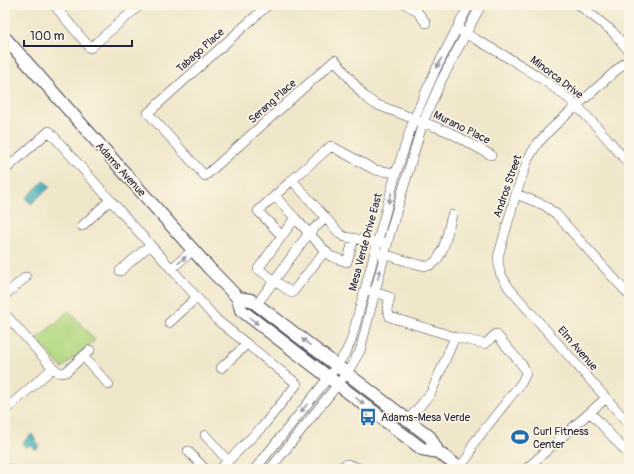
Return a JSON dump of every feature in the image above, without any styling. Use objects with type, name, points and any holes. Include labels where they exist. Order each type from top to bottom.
[{"type":"main road","name":"Adams Avenue","points":[[5,38],[193,250],[238,298],[241,310],[422,449],[438,452]]},
{"type":"main road","name":"Adams Avenue","points":[[238,298],[251,300],[257,304],[342,369],[430,437],[438,452],[460,469]]},
{"type":"street","points":[[54,5],[90,48],[140,5]]},
{"type":"street","name":"Tabago Place","points":[[148,113],[268,5]]},
{"type":"street","points":[[407,5],[416,10],[426,23]]},
{"type":"street","name":"Mesa Verde Drive East","points":[[342,369],[396,173],[414,119],[456,28],[469,5]]},
{"type":"street","name":"Mesa Verde Drive East","points":[[270,469],[342,369],[360,351],[387,244],[423,122],[442,79],[481,5]]},
{"type":"street","points":[[579,5],[612,31],[629,51]]},
{"type":"street","name":"Minorca Drive","points":[[456,28],[527,69],[576,106],[629,164]]},
{"type":"street","name":"Serang Place","points":[[148,113],[205,176],[335,60],[371,101],[423,122]]},
{"type":"street","name":"Andros Street","points":[[509,288],[500,273],[498,257],[525,165],[534,148],[552,128],[629,60]]},
{"type":"street","name":"Murano Place","points":[[423,122],[449,132],[490,154]]},
{"type":"street","points":[[5,170],[49,131],[217,320],[297,384],[264,426],[220,469]]},
{"type":"street","points":[[282,236],[258,211],[331,146],[376,170],[396,173]]},
{"type":"street","points":[[292,180],[342,236],[387,244]]},
{"type":"street","points":[[516,194],[544,205],[556,214],[629,295]]},
{"type":"street","points":[[275,196],[330,256],[347,262],[354,238]]},
{"type":"street","points":[[82,226],[110,200]]},
{"type":"street","points":[[375,251],[424,266],[433,264],[441,255],[452,215]]},
{"type":"street","points":[[295,218],[258,269],[292,293],[325,251]]},
{"type":"street","points":[[257,304],[309,233],[326,218]]},
{"type":"street","points":[[120,271],[150,245]]},
{"type":"street","points":[[171,269],[193,250]]},
{"type":"street","points":[[5,295],[26,277]]},
{"type":"street","name":"Elm Avenue","points":[[509,288],[629,424]]},
{"type":"street","points":[[365,289],[390,297],[387,309],[390,317],[455,337],[485,344],[496,334],[523,366],[526,373],[522,382],[473,444],[470,454],[460,469]]},
{"type":"street","points":[[169,323],[196,298]]},
{"type":"street","points":[[5,314],[57,372],[63,373],[90,350]]},
{"type":"street","points":[[408,420],[431,393],[455,337]]},
{"type":"street","points":[[221,368],[247,344]]},
{"type":"street","points":[[83,356],[108,385]]},
{"type":"street","points":[[5,410],[53,368]]},
{"type":"street","name":"Mesa Verde Drive East","points":[[255,469],[334,380]]},
{"type":"street","points":[[526,469],[606,398]]},
{"type":"street","points":[[590,412],[629,455]]},
{"type":"street","points":[[205,436],[228,461]]},
{"type":"street","points":[[188,451],[205,469]]},
{"type":"street","points":[[337,469],[347,464],[361,469]]},
{"type":"green space","points":[[69,311],[95,340],[62,368],[37,339]]},
{"type":"water","points":[[44,181],[50,187],[31,204],[26,198]]},
{"type":"water","points":[[32,434],[39,446],[37,449],[33,448],[30,444],[28,447],[23,445],[24,441]]},
{"type":"place","name":"Adams-Mesa Verde","points":[[368,417]]},
{"type":"place","name":"Curl Fitness Center","points":[[520,437]]}]
